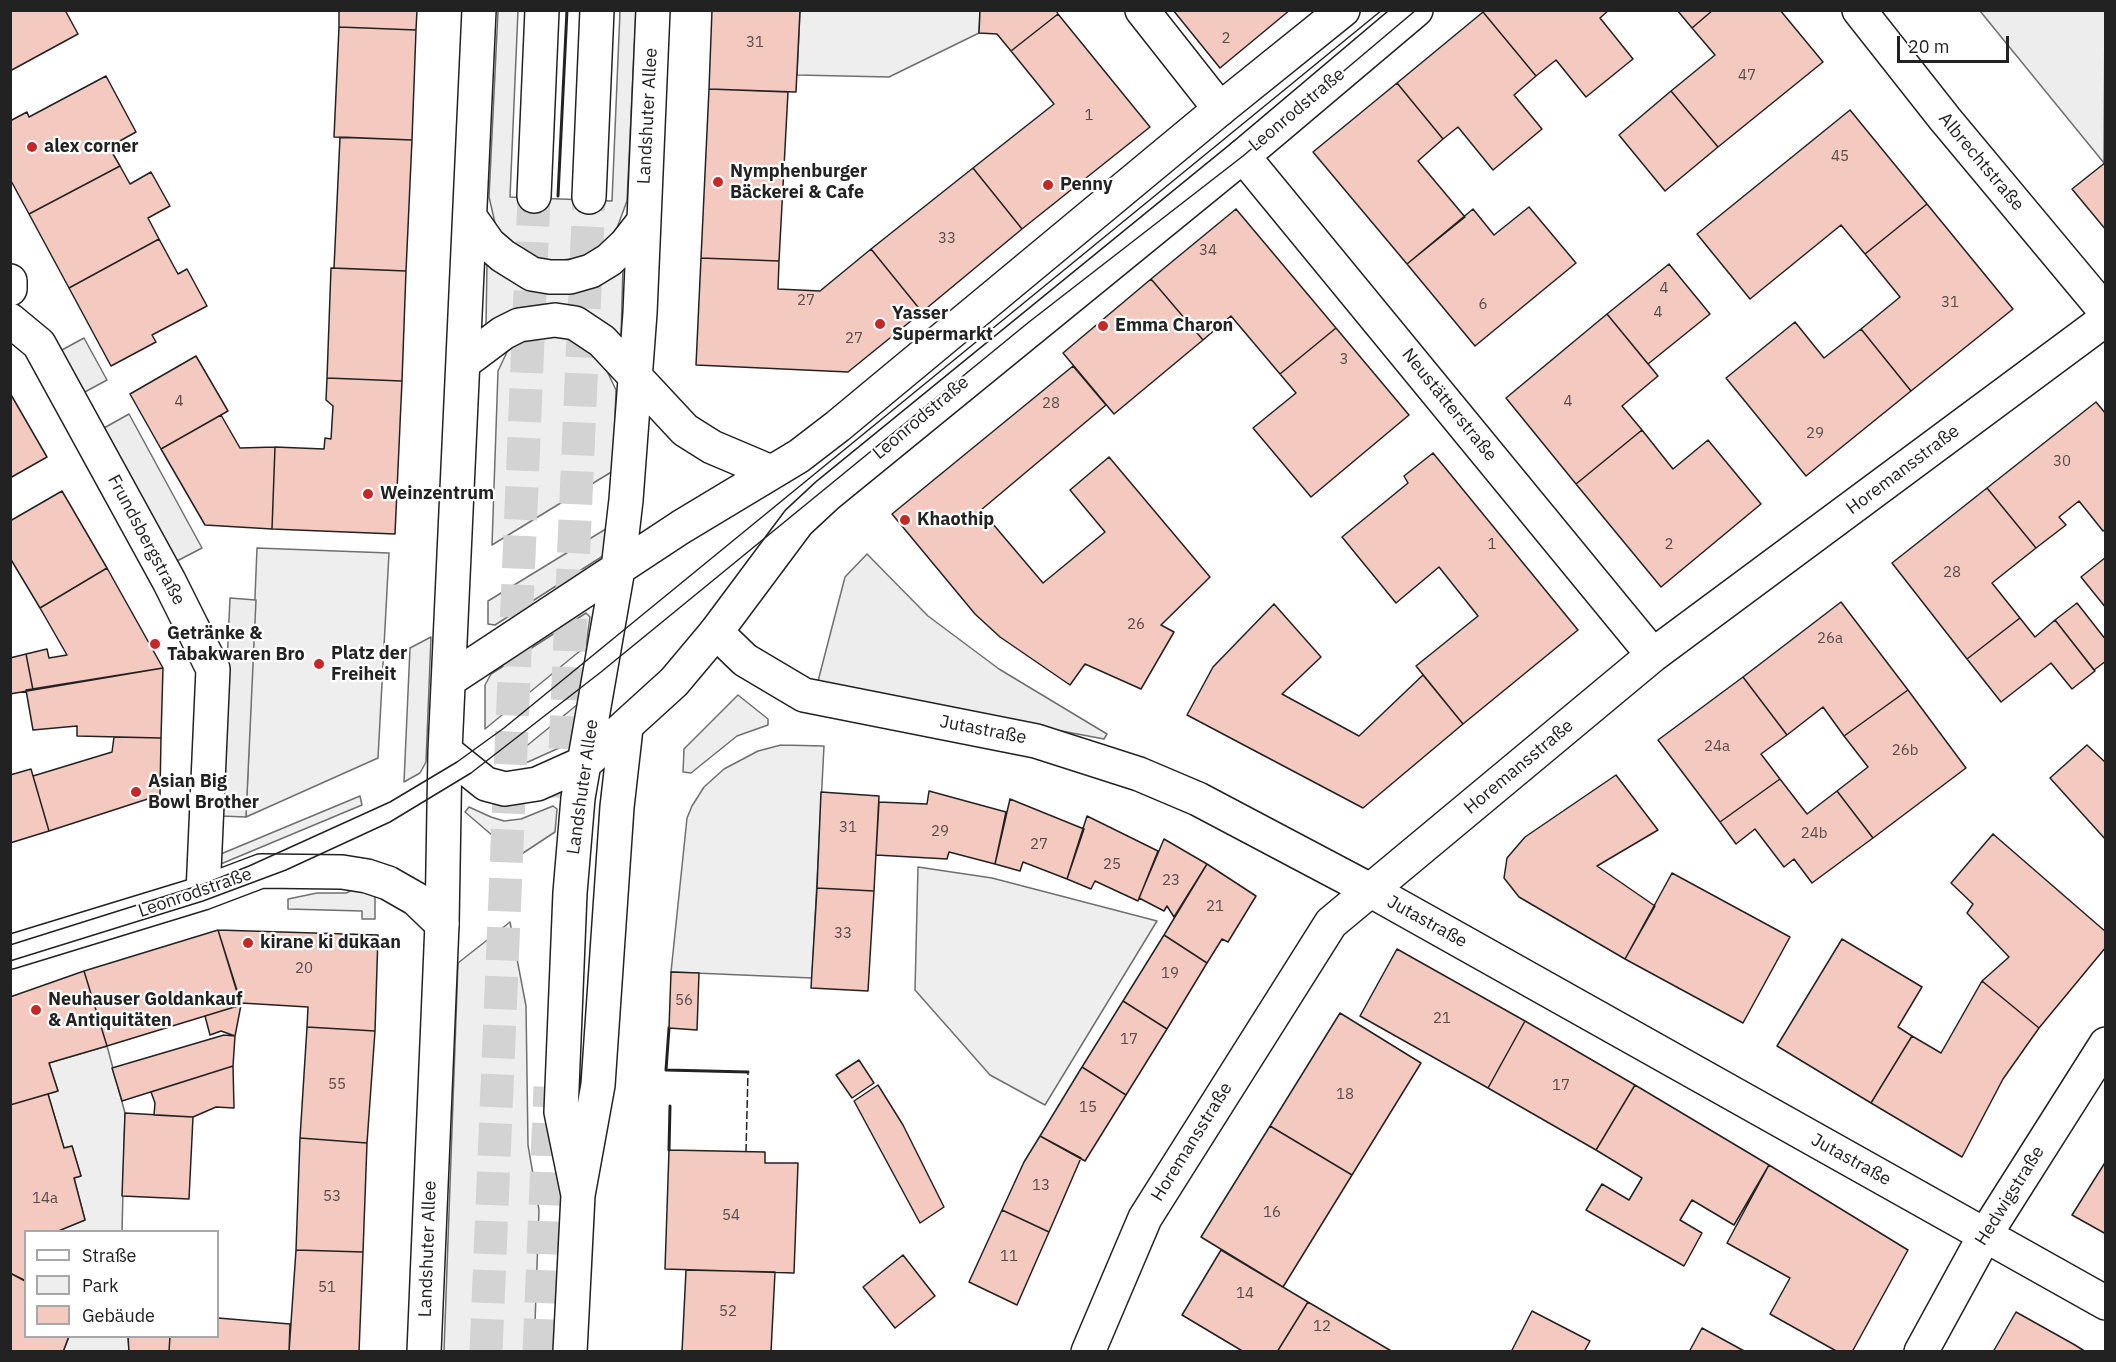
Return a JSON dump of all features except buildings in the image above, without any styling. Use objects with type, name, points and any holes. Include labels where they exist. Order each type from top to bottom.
[{"type":"main road","points":[[445,750],[479,10]]},
{"type":"main road","points":[[534,196],[542,10]]},
{"type":"main road","points":[[589,197],[597,10]]},
{"type":"main road","name":"Landshuter Allee","points":[[578,1195],[561,1112],[570,893],[578,798],[618,569],[636,380],[653,10]]},
{"type":"main road","points":[[1142,10],[1220,109]]},
{"type":"main road","points":[[449,680],[618,569],[799,456],[1343,10]]},
{"type":"main road","name":"Leonrodstraße","points":[[445,750],[486,784],[505,789],[537,784],[586,762],[674,682],[716,632],[798,522],[827,495],[1243,156],[1416,10]]},
{"type":"main road","name":"Albrechtstraße","points":[[1859,10],[1945,119],[2106,312]]},
{"type":"main road","name":"Neustätterstraße","points":[[1243,156],[1653,655]]},
{"type":"main road","points":[[470,217],[489,244],[503,256],[532,274],[550,277],[570,277],[591,271],[609,260],[643,222]]},
{"type":"main road","points":[[10,281],[10,289]]},
{"type":"main road","name":"Horemansstraße","points":[[1091,1350],[1145,1218],[1331,922],[1653,655],[2106,319]]},
{"type":"main road","name":"Frundsbergstraße","points":[[10,320],[39,344],[169,581],[213,669],[203,892]]},
{"type":"main road","points":[[463,363],[503,333],[519,325],[555,320],[575,323],[615,354],[636,380],[685,430],[711,447],[771,472]]},
{"type":"main road","name":"Jutastraße","points":[[716,632],[746,660],[804,695],[1036,741],[1139,774],[1198,799],[1370,890],[2106,1303]]},
{"type":"main road","name":"Landshuter Allee","points":[[570,1352],[578,1195],[598,1085],[615,839],[626,728]]},
{"type":"main road","name":"Landshuter Allee","points":[[424,1352],[442,924],[445,750]]},
{"type":"main road","name":"Leonrodstraße","points":[[10,952],[203,892],[261,871],[342,872],[367,876],[388,883],[416,899],[442,924]]},
{"type":"main road","name":"Hedwigstraße","points":[[1921,1352],[1984,1235],[2106,1044]]},
{"type":"green space","points":[[498,11],[518,11],[510,197],[612,201],[620,11],[636,11],[627,201],[617,228],[602,246],[579,258],[552,261],[528,257],[508,243],[495,223],[489,197]]},
{"type":"green space","points":[[800,11],[980,11],[979,33],[889,77],[797,75]]},
{"type":"green space","points":[[487,263],[623,266],[621,338],[562,305],[524,306],[492,324],[486,324]]},
{"type":"green space","points":[[567,335],[591,350],[607,371],[616,390],[613,471],[492,545],[498,371],[507,352],[519,340]]},
{"type":"green space","points":[[609,527],[606,554],[495,625],[488,624],[488,601]]},
{"type":"green space","points":[[257,548],[389,553],[378,758],[246,817]]},
{"type":"green space","points":[[586,613],[590,617],[586,646],[485,729],[485,685],[491,674]]},
{"type":"green space","points":[[431,637],[426,762],[420,773],[404,782],[410,648]]},
{"type":"green space","points":[[738,695],[768,719],[768,725],[737,736],[691,773],[683,772],[684,749]]},
{"type":"green space","points":[[578,704],[570,743],[528,762],[518,762],[513,757]]},
{"type":"green space","points":[[781,745],[824,746],[812,978],[671,972],[687,818],[692,806],[704,787],[724,769],[758,751]]},
{"type":"green space","points":[[360,796],[362,805],[216,866],[216,856]]},
{"type":"green space","points":[[553,806],[557,809],[555,832],[514,859],[500,842],[465,812],[469,807],[504,821],[521,819]]},
{"type":"green space","points":[[918,867],[992,878],[1157,921],[1045,1105],[990,1075],[915,990]]},
{"type":"green space","points":[[362,886],[375,892],[375,919],[362,919],[362,911],[288,909],[288,899],[317,893],[346,893]]},
{"type":"green space","points":[[510,922],[526,1006],[528,1145],[539,1210],[534,1351],[444,1351],[458,963]]},
{"type":"green space","points":[[107,1046],[125,1113],[122,1230],[59,1230],[85,1220],[74,1178],[81,1176],[72,1146],[64,1148],[48,1094],[58,1091],[49,1063]]},
{"type":"green space","points":[[69,1338],[128,1338],[129,1351],[63,1352]]},
{"type":"shaded area","points":[[1980,11],[2105,11],[2104,163]]},
{"type":"shaded area","points":[[84,338],[107,380],[83,393],[60,351]]},
{"type":"shaded area","points":[[129,414],[202,548],[177,561],[104,428]]},
{"type":"shaded area","points":[[867,554],[928,616],[999,669],[1107,734],[1104,739],[817,685],[845,577]]},
{"type":"shaded area","points":[[230,598],[256,600],[246,817],[220,816]]},
{"type":"tunnel","points":[[486,1352],[534,196]]},
{"type":"tunnel","points":[[563,798],[589,197]]},
{"type":"tunnel","points":[[539,1352],[550,1087]]},
{"type":"tram line","points":[[10,945],[204,884],[249,866],[390,802],[457,762],[504,728],[1382,10]]},
{"type":"tram line","points":[[10,961],[203,901],[286,870],[390,822],[471,773],[601,672],[1029,322],[1243,156],[1416,10]]},
{"type":"fence","points":[[746,1152],[748,1072]]},
{"type":"wall","points":[[558,196],[567,10]]},
{"type":"wall","points":[[669,1028],[666,1070],[748,1072]]},
{"type":"wall","points":[[669,1150],[670,1106]]},
{"type":"place","name":"alex corner","points":[[32,147]]},
{"type":"place","name":"Nymphenburger Bäckerei & Cafe","points":[[718,182]]},
{"type":"place","name":"Penny","points":[[1048,185]]},
{"type":"place","name":"Yasser Supermarkt","points":[[880,324]]},
{"type":"place","name":"Emma Charon","points":[[1103,326]]},
{"type":"place","name":"Weinzentrum","points":[[368,494]]},
{"type":"place","name":"Khaothip","points":[[905,520]]},
{"type":"place","name":"Getränke & Tabakwaren Bro","points":[[155,644]]},
{"type":"place","name":"Platz der Freiheit","points":[[319,664]]},
{"type":"place","name":"Asian Big Bowl Brother","points":[[136,792]]},
{"type":"place","name":"kirane ki dukaan","points":[[248,943]]},
{"type":"place","name":"Neuhauser Goldankauf & Antiquitäten","points":[[36,1010]]}]
